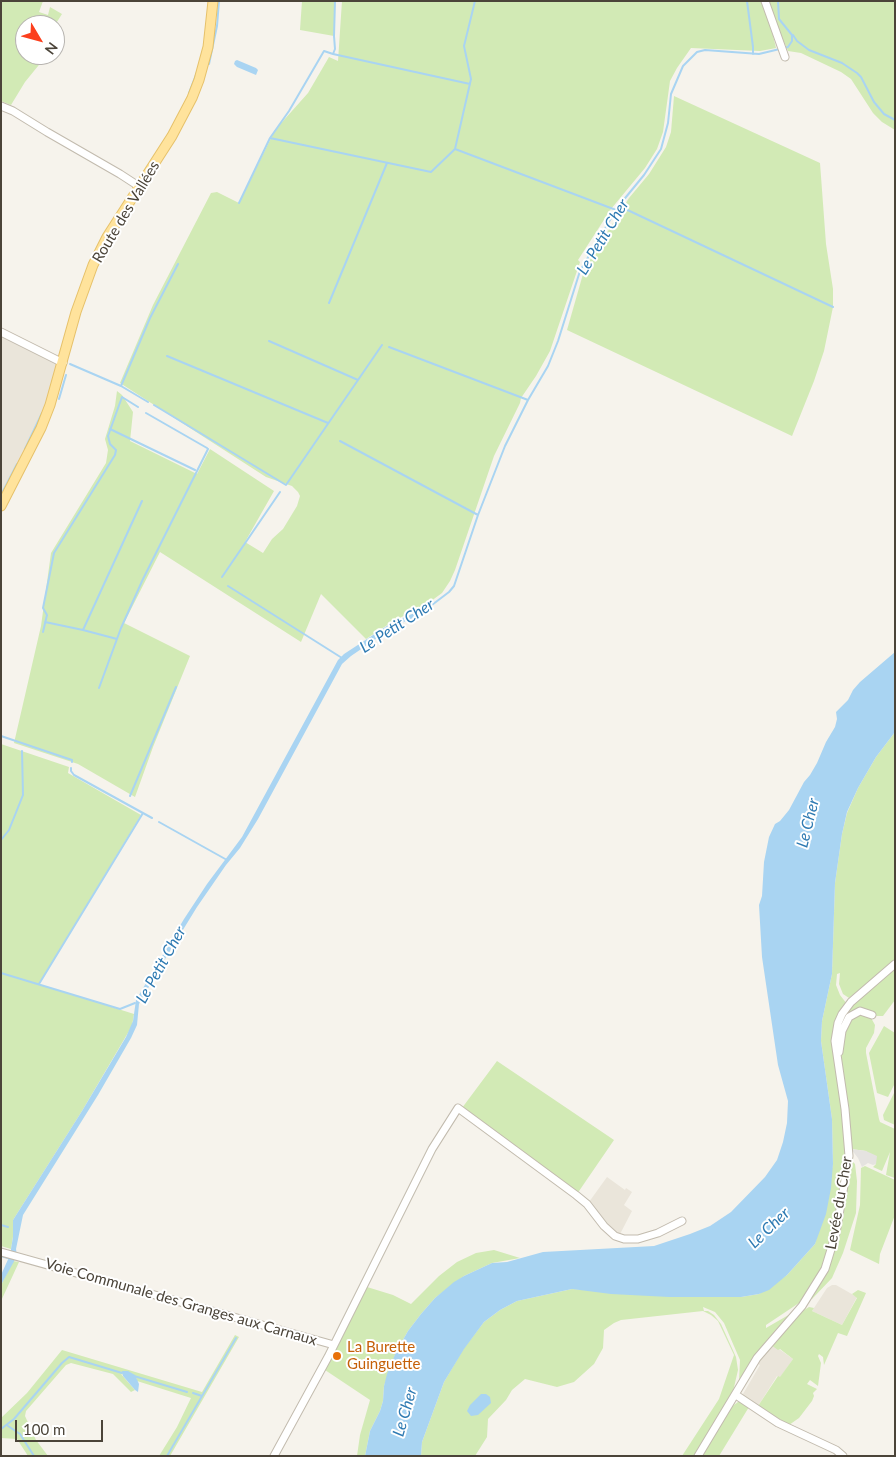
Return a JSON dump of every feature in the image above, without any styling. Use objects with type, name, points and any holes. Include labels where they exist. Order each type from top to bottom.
[{"type":"main road","name":"Route des Vallées","points":[[1,506],[41,428],[50,405],[76,312],[90,272],[107,237],[176,129],[194,93],[208,47],[213,1]]},
{"type":"street","points":[[765,1],[785,57]]},
{"type":"street","points":[[1,106],[13,111],[120,174],[140,188]]},
{"type":"street","points":[[1,332],[63,363]]},
{"type":"street","points":[[841,1024],[842,1014],[850,1002],[895,964]]},
{"type":"street","points":[[841,1024],[857,1012],[872,1015]]},
{"type":"street","name":"Levée du Cher","points":[[698,1456],[757,1358],[812,1292],[829,1258],[836,1233],[849,1156],[846,1109],[838,1057],[841,1024]]},
{"type":"street","name":"Voie Communale des Granges aux Carnaux","points":[[5,1253],[334,1345],[432,1149],[458,1108],[576,1195],[587,1204],[604,1226],[616,1236],[629,1240],[638,1239],[658,1233],[682,1221]]},
{"type":"street","points":[[274,1456],[334,1345]]},
{"type":"street","points":[[736,1395],[778,1423],[836,1450],[843,1456]]},
{"type":"shaded area","points":[[1,332],[63,363],[55,391],[1,506]]},
{"type":"shaded area","points":[[851,1149],[866,1151],[877,1156],[876,1164],[868,1163],[862,1167]]},
{"type":"shaded area","points":[[607,1177],[625,1190],[626,1188],[632,1192],[624,1205],[632,1211],[619,1236],[608,1227],[589,1202]]},
{"type":"shaded area","points":[[836,1285],[857,1297],[842,1325],[812,1311],[827,1288]]},
{"type":"shaded area","points":[[771,1345],[793,1359],[780,1378],[777,1376],[758,1406],[744,1397],[743,1394],[760,1365],[758,1364],[763,1355]]},
{"type":"green space","points":[[1,1],[43,1],[39,12],[48,15],[15,15],[15,65],[39,65],[25,82],[11,105],[1,101]]},
{"type":"green space","points":[[302,1],[335,1],[334,36],[300,30]]},
{"type":"green space","points":[[342,1],[765,1],[776,48],[760,51],[691,48],[677,68],[670,81],[663,132],[657,149],[645,168],[611,209],[578,260],[580,262],[550,351],[521,398],[494,456],[455,570],[442,593],[423,607],[395,620],[366,639],[321,594],[301,642],[160,552],[124,623],[190,656],[135,797],[78,764],[14,743],[41,626],[51,553],[106,463],[108,450],[105,439],[115,406],[117,391],[122,395],[133,412],[130,441],[197,474],[210,449],[274,491],[245,542],[263,553],[272,539],[283,529],[297,506],[300,496],[292,486],[266,477],[120,383],[153,305],[211,193],[217,192],[239,203],[275,130],[308,93],[329,57],[338,61]]},
{"type":"green space","points":[[769,1],[895,1],[895,130],[882,122],[873,113],[851,79],[841,72],[801,53],[788,51],[774,19]]},
{"type":"green space","points":[[50,7],[61,15],[48,15]]},
{"type":"green space","points":[[674,96],[820,163],[826,244],[833,289],[833,307],[824,351],[792,436],[567,330],[583,274],[592,256],[629,198],[649,174],[666,147],[671,132]]},
{"type":"green space","points":[[895,732],[895,961],[849,998],[843,994],[839,984],[840,973],[837,974],[836,985],[840,995],[847,1004],[840,1014],[840,1088],[846,1146],[844,1170],[835,1226],[823,1267],[802,1301],[766,1325],[766,1328],[792,1313],[739,1382],[740,1360],[724,1323],[715,1312],[703,1307],[704,1311],[714,1315],[721,1324],[736,1357],[738,1370],[732,1396],[696,1456],[682,1456],[719,1399],[734,1355],[718,1321],[703,1311],[621,1320],[614,1323],[604,1330],[603,1348],[594,1364],[574,1382],[557,1387],[525,1379],[512,1390],[506,1400],[488,1419],[487,1437],[475,1456],[421,1456],[422,1442],[444,1382],[464,1348],[484,1322],[500,1310],[517,1301],[572,1289],[698,1297],[741,1297],[759,1294],[787,1275],[815,1244],[833,1164],[832,1119],[821,1041],[822,1021],[832,974],[835,883],[842,834],[847,813],[858,788],[876,757]]},
{"type":"green space","points":[[1,744],[69,767],[68,773],[141,815],[39,984],[134,1014],[132,1026],[82,1111],[13,1220],[11,1249],[1,1246]]},
{"type":"green space","points":[[895,966],[895,1000],[883,1016],[877,1016],[867,1011],[843,1020],[854,1002]]},
{"type":"green space","points":[[859,1013],[870,1016],[875,1025],[874,1033],[866,1048],[866,1053],[880,1122],[895,1129],[895,1178],[886,1175],[890,1152],[882,1171],[873,1167],[876,1164],[866,1151],[851,1149],[840,1057],[845,1029],[853,1016]]},
{"type":"green space","points":[[884,1026],[895,1033],[895,1083],[888,1097],[877,1093],[869,1053]]},
{"type":"green space","points":[[497,1061],[614,1140],[577,1194],[462,1108]]},
{"type":"green space","points":[[895,1091],[895,1125],[884,1120],[883,1115]]},
{"type":"green space","points":[[851,1163],[855,1164],[857,1181],[856,1213],[843,1253],[832,1278],[812,1299],[812,1295],[829,1266],[835,1248]]},
{"type":"green space","points":[[865,1166],[895,1180],[895,1215],[880,1254],[879,1264],[850,1250],[860,1205],[861,1168]]},
{"type":"green space","points":[[494,1250],[520,1258],[492,1263],[464,1276],[435,1298],[421,1314],[408,1331],[396,1352],[384,1386],[380,1411],[370,1431],[365,1456],[357,1456],[360,1435],[370,1400],[325,1370],[367,1287],[393,1295],[411,1304],[439,1276],[457,1262],[476,1253]]},
{"type":"green space","points":[[13,1261],[19,1262],[1,1301],[1,1285]]},
{"type":"green space","points":[[858,1290],[866,1293],[847,1336],[838,1333],[824,1365],[823,1357],[819,1354],[821,1363],[818,1386],[810,1380],[807,1384],[817,1389],[813,1393],[812,1401],[799,1418],[789,1425],[758,1406],[778,1376],[780,1377],[793,1359],[771,1345],[801,1312],[809,1307],[814,1308],[812,1311],[842,1325],[857,1298],[852,1294]]},
{"type":"green space","points":[[235,1335],[239,1337],[170,1456],[159,1456],[177,1427],[191,1398],[121,1374],[135,1390],[131,1392],[113,1374],[71,1363],[66,1365],[26,1411],[25,1416],[36,1440],[48,1456],[28,1456],[17,1439],[1,1438],[1,1418],[27,1393],[62,1350],[202,1392]]},
{"type":"green space","points":[[738,1402],[742,1402],[749,1407],[719,1456],[701,1456],[731,1407]]},
{"type":"water","points":[[237,60],[256,68],[258,70],[256,75],[237,67],[234,64]]},
{"type":"water","points":[[424,607],[426,612],[395,626],[342,664],[258,819],[240,848],[197,907],[162,964],[139,1004],[137,1025],[131,1038],[98,1095],[23,1215],[16,1249],[17,1256],[1,1285],[1,1275],[10,1255],[13,1220],[126,1037],[133,1021],[136,1000],[184,919],[242,837],[338,660],[344,654],[393,622]]},
{"type":"water","name":"Le Cher","points":[[895,652],[895,732],[876,757],[847,812],[835,883],[832,974],[822,1021],[821,1041],[832,1119],[833,1164],[826,1214],[815,1244],[787,1275],[769,1290],[759,1294],[741,1297],[669,1297],[611,1294],[572,1289],[517,1301],[500,1310],[484,1322],[464,1349],[444,1382],[422,1442],[421,1456],[365,1456],[370,1431],[380,1411],[387,1374],[396,1352],[408,1331],[421,1314],[435,1298],[454,1282],[492,1263],[507,1262],[543,1252],[654,1246],[690,1234],[710,1226],[731,1212],[765,1177],[777,1160],[787,1123],[788,1101],[778,1065],[762,957],[759,905],[762,896],[764,862],[769,837],[775,824],[789,810],[817,763],[835,727],[836,712],[848,700],[860,682]]},
{"type":"water","points":[[122,1371],[128,1371],[135,1375],[139,1384],[138,1392],[123,1376]]},
{"type":"water","points":[[481,1394],[486,1394],[490,1397],[491,1403],[478,1415],[471,1416],[467,1411]]},
{"type":"waterway","points":[[209,64],[217,26],[219,1]]},
{"type":"waterway","points":[[239,203],[270,138],[289,111],[324,51],[333,54],[335,49],[335,1]]},
{"type":"waterway","points":[[455,149],[471,79],[464,46],[475,1]]},
{"type":"waterway","points":[[747,1],[753,54]]},
{"type":"waterway","name":"Le Petit Cher","points":[[424,611],[454,586],[478,515],[505,446],[528,400],[548,366],[580,271],[617,208],[644,175],[661,149],[668,123],[671,94],[683,66],[697,52],[705,50],[759,54],[788,47],[792,41],[792,35],[779,19],[778,1]]},
{"type":"waterway","points":[[793,35],[797,41],[809,50],[842,63],[857,73],[874,102],[884,114],[895,120]]},
{"type":"waterway","points":[[333,54],[470,84]]},
{"type":"waterway","points":[[189,93],[197,72]]},
{"type":"waterway","points":[[270,138],[431,172],[455,149],[616,210]]},
{"type":"waterway","points":[[329,303],[387,163]]},
{"type":"waterway","points":[[619,206],[833,307]]},
{"type":"waterway","points":[[121,386],[150,318],[178,264]]},
{"type":"waterway","points":[[269,341],[358,380]]},
{"type":"waterway","points":[[154,405],[286,485],[382,345]]},
{"type":"waterway","points":[[389,347],[528,400]]},
{"type":"waterway","points":[[167,356],[328,423]]},
{"type":"waterway","points":[[70,364],[121,386],[148,402]]},
{"type":"waterway","points":[[59,399],[66,375]]},
{"type":"waterway","points":[[43,632],[47,615],[43,608],[54,553],[115,455],[116,450],[110,444],[108,436],[122,397],[138,407]]},
{"type":"waterway","points":[[25,449],[42,413]]},
{"type":"waterway","points":[[146,413],[207,448]]},
{"type":"waterway","points":[[110,429],[195,470]]},
{"type":"waterway","points":[[340,441],[478,515]]},
{"type":"waterway","points":[[99,688],[121,628],[143,579],[208,449]]},
{"type":"waterway","points":[[1,495],[17,464]]},
{"type":"waterway","points":[[222,577],[280,492]]},
{"type":"waterway","points":[[117,639],[83,630],[142,501]]},
{"type":"waterway","points":[[228,586],[342,658]]},
{"type":"waterway","points":[[45,622],[83,630]]},
{"type":"waterway","points":[[130,796],[176,687]]},
{"type":"waterway","points":[[1,736],[72,760],[72,762]]},
{"type":"waterway","points":[[1,840],[9,830],[23,795],[22,751]]},
{"type":"waterway","points":[[71,768],[74,775],[152,818]]},
{"type":"waterway","points":[[39,984],[143,813]]},
{"type":"waterway","points":[[159,822],[227,860]]},
{"type":"waterway","points":[[1,973],[120,1009],[135,1003]]},
{"type":"waterway","points":[[1,1225],[8,1227]]},
{"type":"waterway","points":[[1,1256],[11,1259]]},
{"type":"waterway","points":[[167,1456],[236,1338]]},
{"type":"waterway","points":[[1,1429],[14,1419],[69,1357],[122,1373]]},
{"type":"waterway","points":[[134,1376],[187,1392]]},
{"type":"waterway","points":[[193,1393],[202,1396]]},
{"type":"waterway","points":[[8,1426],[20,1434],[34,1456]]},
{"type":"place","name":"La Burette Guinguette","points":[[337,1356]]}]
